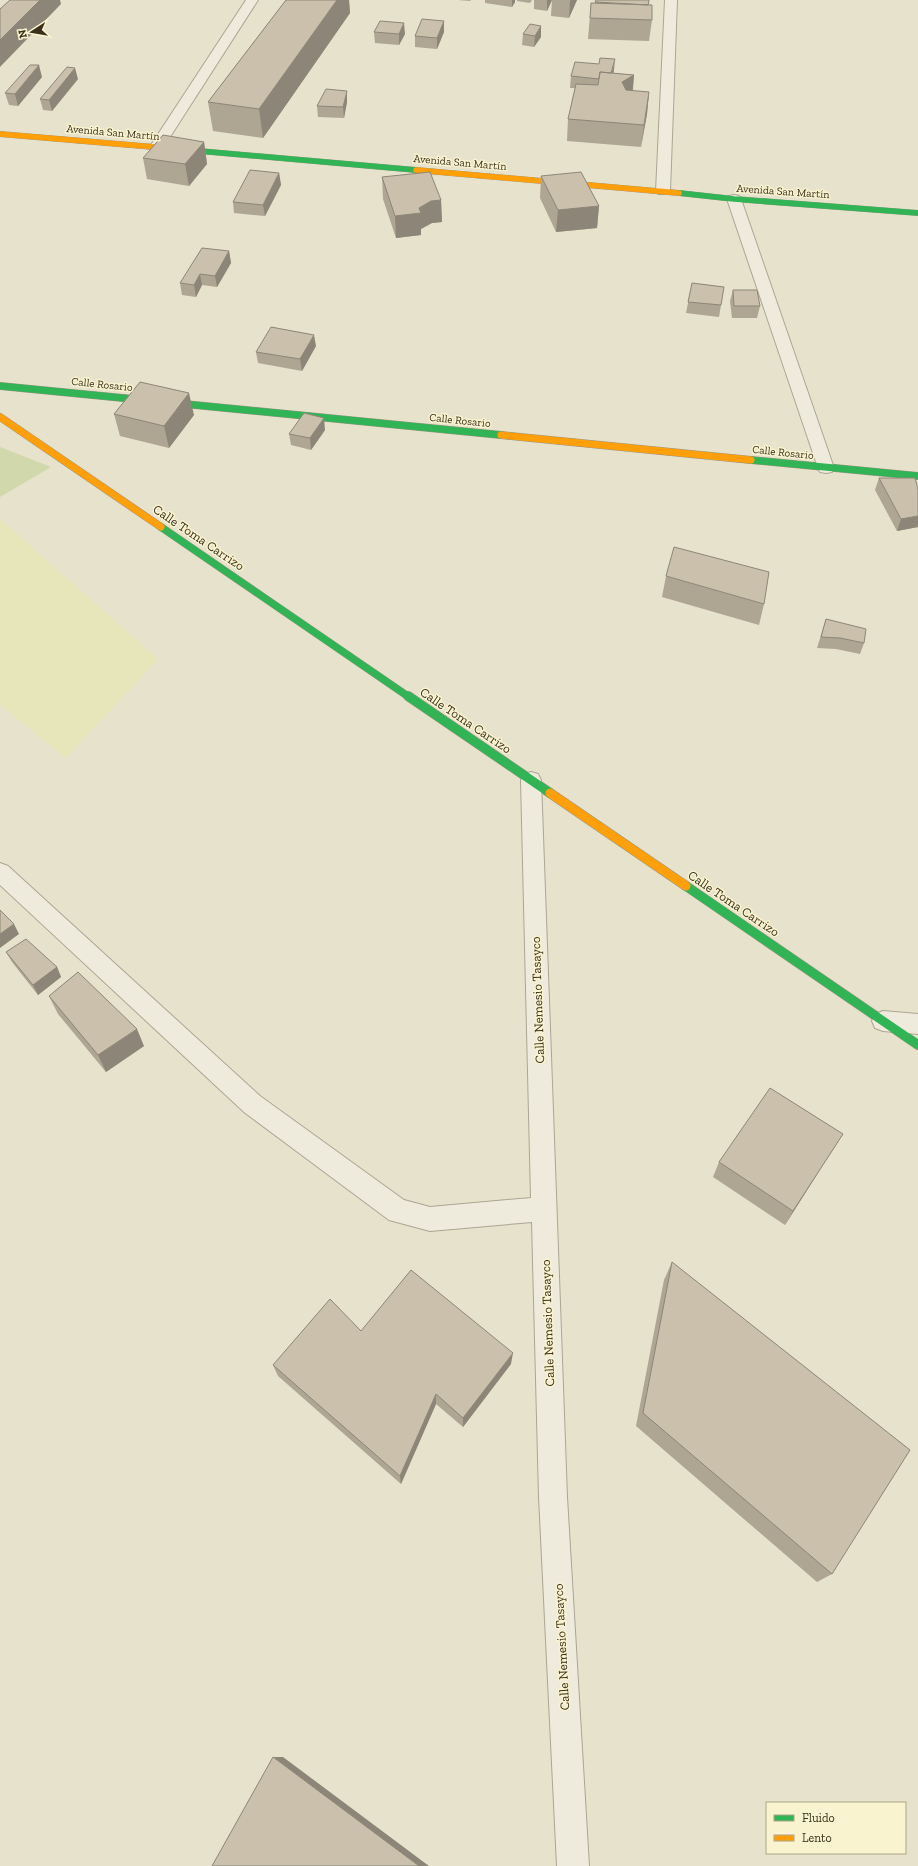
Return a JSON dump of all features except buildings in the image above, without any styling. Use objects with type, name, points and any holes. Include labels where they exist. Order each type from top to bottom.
[{"type":"main road","name":"Avenida San Martín","points":[[0,134],[663,191],[734,199],[918,212]]},
{"type":"main road","name":"Calle Rosario","points":[[0,386],[918,476]]},
{"type":"main road","name":"Calle Toma Carrizo","points":[[0,417],[918,1045]]},
{"type":"street","points":[[156,148],[252,0]]},
{"type":"street","points":[[663,191],[671,0]]},
{"type":"street","points":[[734,199],[826,468]]},
{"type":"street","name":"Calle Nemesio Tasayco","points":[[531,780],[553,1497],[573,1866]]},
{"type":"street","points":[[0,872],[252,1104],[398,1211],[430,1218],[543,1209]]},
{"type":"street","points":[[883,1021],[918,1024]]},
{"type":"shaded area","points":[[0,519],[158,659],[66,758],[0,705]]},
{"type":"green space","points":[[0,447],[51,467],[0,497]]},
{"type":"traffic: fast","points":[[154,147],[416,170]]},
{"type":"traffic: fast","points":[[679,193],[734,199],[918,213]]},
{"type":"traffic: fast","points":[[0,386],[501,435]]},
{"type":"traffic: fast","points":[[751,460],[918,476]]},
{"type":"traffic: fast","points":[[161,527],[550,793]]},
{"type":"traffic: fast","points":[[686,886],[918,1045]]},
{"type":"traffic: slow","points":[[0,134],[154,147]]},
{"type":"traffic: slow","points":[[416,170],[679,193]]},
{"type":"traffic: slow","points":[[0,417],[161,527]]},
{"type":"traffic: slow","points":[[501,435],[751,460]]},
{"type":"traffic: slow","points":[[550,793],[686,886]]}]
